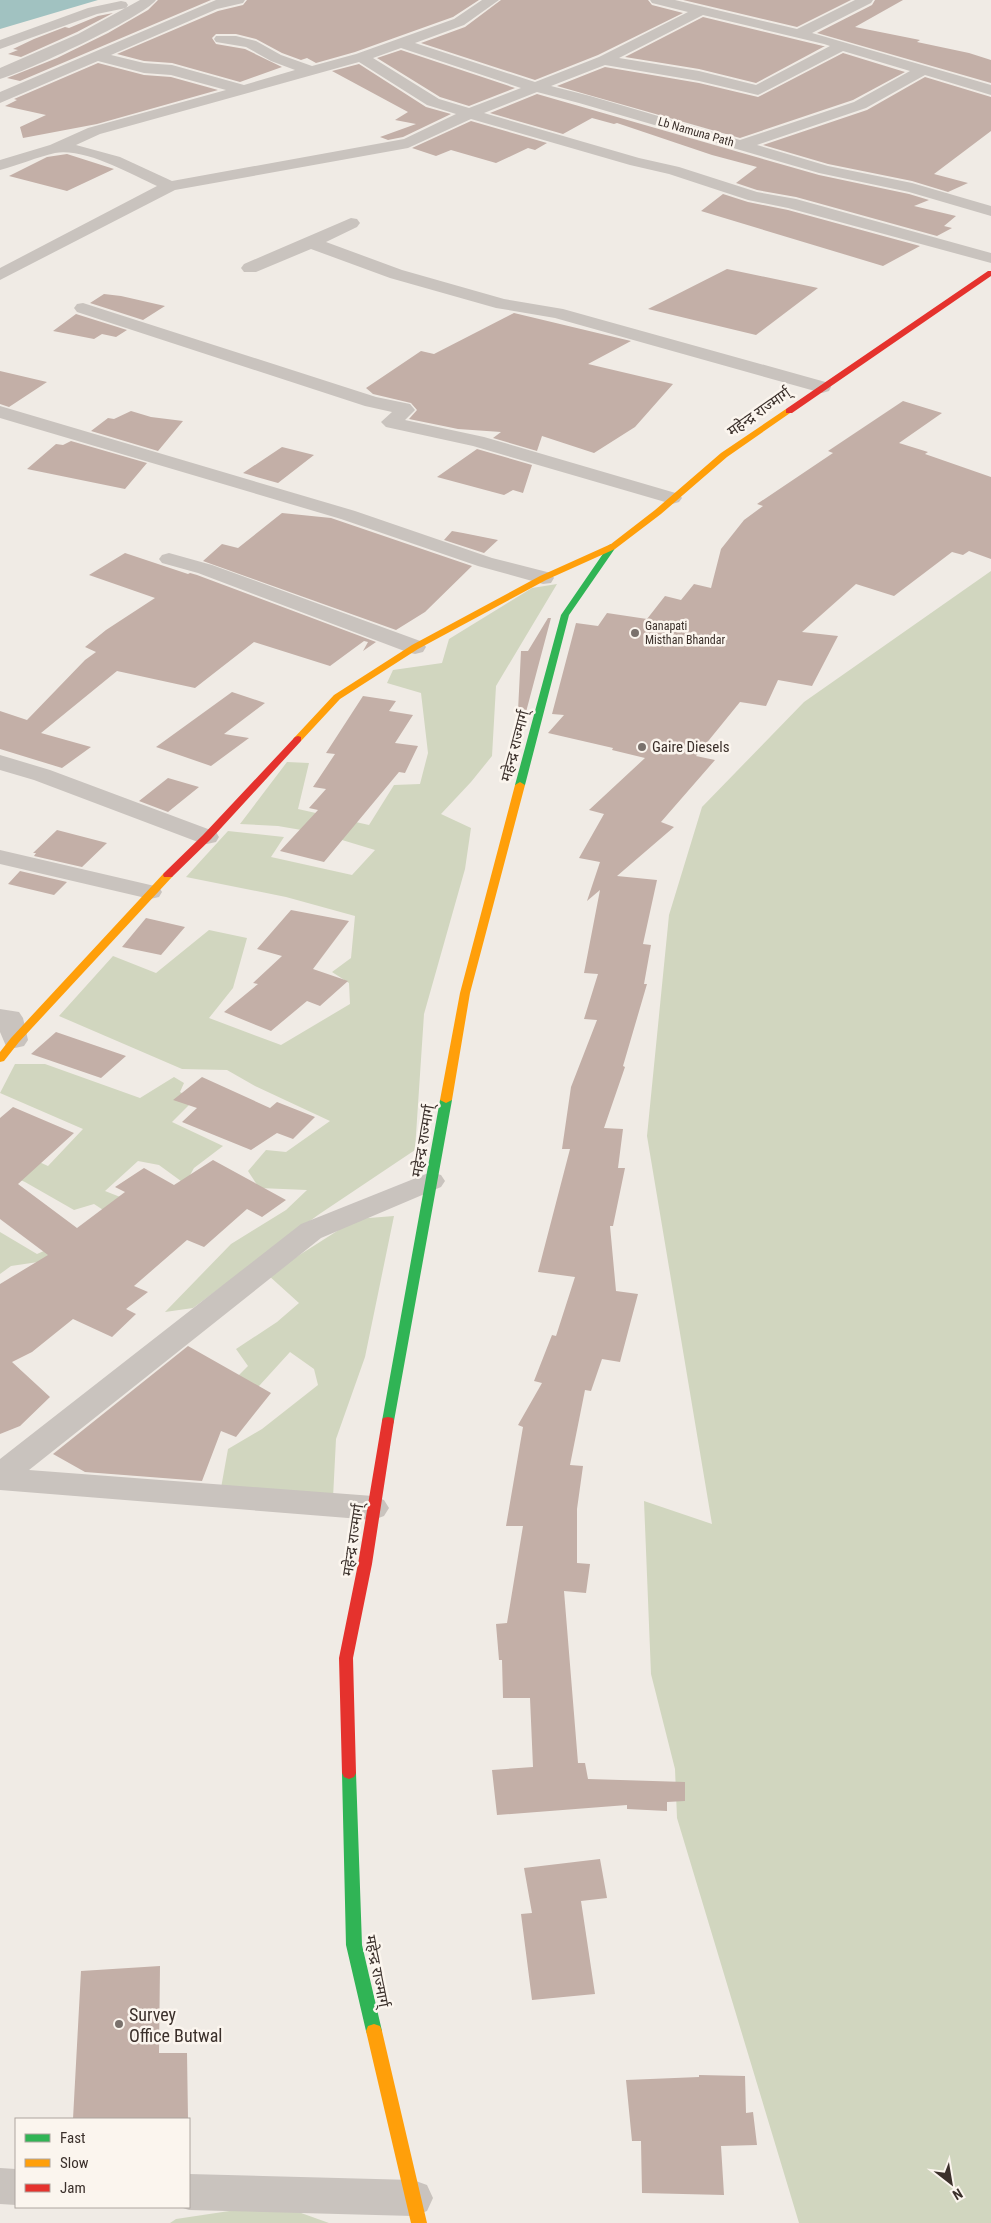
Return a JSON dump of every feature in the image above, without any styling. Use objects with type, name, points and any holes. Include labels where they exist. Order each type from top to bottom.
[{"type":"main road","name":"महेन्द्र राज्मार्ग्","points":[[416,2210],[354,1945],[346,1658],[365,1564],[373,1508],[465,993],[565,615],[612,546],[658,512],[724,455],[822,386],[991,273]]},
{"type":"main road","points":[[8,1050],[150,892],[208,837],[337,697],[414,647],[542,578],[612,546]]},
{"type":"street","points":[[0,44],[92,11],[142,0]]},
{"type":"street","points":[[0,74],[83,37],[140,7],[149,0]]},
{"type":"street","points":[[0,98],[214,5],[238,0]]},
{"type":"street","points":[[0,164],[56,148],[94,131],[361,58],[404,44],[459,22],[492,0]]},
{"type":"street","points":[[657,0],[829,41],[991,90]]},
{"type":"street","points":[[798,34],[866,0]]},
{"type":"street","points":[[0,275],[170,186],[408,143],[471,113],[604,60],[700,11]]},
{"type":"street","points":[[221,39],[236,40],[250,44],[276,58],[311,71]]},
{"type":"street","name":"Lb Namuna Path","points":[[404,44],[534,87],[584,99],[826,170],[912,188],[991,211]]},
{"type":"street","points":[[604,60],[699,76],[758,90],[842,46]]},
{"type":"street","points":[[97,56],[144,68],[172,70],[242,89]]},
{"type":"street","points":[[361,58],[403,86],[422,94],[433,102],[517,129],[636,162],[673,170],[754,196],[790,203],[991,258]]},
{"type":"street","points":[[741,145],[860,105],[922,70]]},
{"type":"street","points":[[56,148],[99,154],[170,186]]},
{"type":"street","points":[[250,268],[311,243],[351,223]]},
{"type":"street","points":[[311,243],[396,274],[502,304],[557,313],[822,386]]},
{"type":"street","points":[[84,308],[372,402],[405,410],[391,422],[393,423],[477,441],[672,498]]},
{"type":"street","points":[[0,412],[348,515],[485,562],[542,578]]},
{"type":"street","points":[[169,559],[205,569],[414,647]]},
{"type":"street","points":[[0,762],[42,775],[208,837]]},
{"type":"street","points":[[0,857],[150,892]]},
{"type":"street","points":[[0,1017],[10,1018],[8,1050]]},
{"type":"street","points":[[0,1478],[312,1231],[432,1181]]},
{"type":"street","points":[[0,1478],[373,1508]]},
{"type":"street","points":[[0,2186],[15,2187]]},
{"type":"street","points":[[190,2192],[416,2210]]},
{"type":"green space","points":[[991,571],[991,2223],[799,2223],[677,1818],[675,1769],[651,1674],[644,1501],[712,1524],[647,1136],[669,915],[702,807],[804,702]]},
{"type":"green space","points":[[557,584],[496,686],[492,756],[441,814],[471,828],[465,869],[424,1014],[415,1150],[318,1215],[193,1308],[165,1312],[231,1244],[286,1210],[307,1190],[259,1188],[248,1171],[266,1150],[286,1152],[330,1121],[255,1086],[227,1070],[182,1069],[59,1016],[113,956],[156,973],[209,930],[247,938],[233,988],[209,1018],[281,1045],[350,1004],[349,983],[332,972],[351,958],[355,916],[286,897],[186,877],[228,831],[284,837],[271,857],[352,875],[375,850],[319,833],[278,826],[240,824],[287,762],[309,763],[298,809],[369,825],[394,785],[420,784],[428,753],[421,693],[387,683],[393,670],[442,663],[449,639],[532,588]]},
{"type":"green space","points":[[15,1064],[45,1064],[140,1098],[174,1077],[184,1083],[180,1092],[194,1100],[172,1122],[223,1146],[194,1168],[185,1184],[159,1165],[138,1161],[105,1191],[138,1204],[79,1256],[11,1266],[0,1274],[0,1232],[37,1254],[117,1219],[94,1204],[74,1210],[25,1182],[0,1171],[0,1144],[48,1166],[83,1129],[0,1093]]},
{"type":"green space","points":[[394,1216],[365,1357],[336,1439],[333,1498],[221,1488],[228,1449],[262,1429],[318,1385],[314,1369],[290,1352],[259,1386],[247,1407],[229,1385],[248,1366],[236,1349],[277,1322],[299,1303],[268,1275],[356,1219]]},
{"type":"green space","points":[[276,2204],[329,2223],[170,2223],[176,2219]]},
{"type":"water","points":[[0,0],[98,0],[0,29]]},
{"type":"building","points":[[158,0],[211,0],[20,81],[7,78],[57,58],[108,33],[148,10]]},
{"type":"building","points":[[247,0],[479,0],[453,17],[355,52],[316,63],[307,58],[301,60],[282,53],[256,39],[236,34],[216,34],[212,38],[216,44],[245,49],[282,67],[240,82],[172,63],[144,61],[117,54],[218,11],[243,5]]},
{"type":"building","points":[[501,0],[648,0],[652,5],[683,13],[598,55],[535,80],[421,43],[465,27]]},
{"type":"building","points":[[683,0],[851,0],[797,27]]},
{"type":"building","points":[[875,0],[903,0],[855,27],[920,40],[917,42],[969,53],[991,60],[991,83],[817,33],[872,5]]},
{"type":"building","points":[[113,13],[77,32],[21,57],[8,54],[18,50],[13,49],[34,39],[98,16]]},
{"type":"building","points":[[703,17],[825,46],[756,83],[699,69],[625,57]]},
{"type":"building","points":[[401,50],[515,88],[469,106],[440,97],[377,58]]},
{"type":"building","points":[[843,53],[905,72],[853,100],[740,138],[557,86],[605,67],[699,83],[758,97]]},
{"type":"building","points":[[98,63],[144,75],[171,77],[218,90],[97,124],[23,138],[20,127],[46,115],[5,106],[17,100],[14,99]]},
{"type":"building","points":[[359,64],[426,107],[451,114],[403,137],[388,140],[380,137],[416,124],[395,120],[408,112],[332,71]]},
{"type":"building","points":[[925,77],[991,97],[991,131],[934,174],[968,183],[948,192],[912,181],[828,164],[763,145],[867,110]]},
{"type":"building","points":[[537,94],[819,175],[909,194],[929,200],[914,206],[956,216],[944,226],[952,228],[937,236],[796,197],[757,190],[736,183],[757,167],[712,155],[617,123],[614,124],[592,118],[563,134],[490,113]]},
{"type":"building","points":[[471,121],[547,143],[535,150],[528,148],[496,163],[451,150],[436,156],[412,148]]},
{"type":"building","points":[[67,154],[114,169],[67,191],[9,176],[47,157]]},
{"type":"building","points":[[723,194],[920,246],[883,266],[701,211]]},
{"type":"building","points":[[727,269],[818,288],[756,335],[648,309]]},
{"type":"building","points":[[104,294],[165,306],[143,320],[90,303]]},
{"type":"building","points":[[514,313],[631,341],[588,364],[673,384],[635,427],[594,453],[542,436],[537,451],[493,438],[501,432],[458,429],[409,419],[417,410],[411,403],[373,394],[366,388],[421,351],[434,354]]},
{"type":"building","points":[[76,314],[127,330],[116,337],[102,334],[94,339],[53,331]]},
{"type":"building","points":[[0,371],[47,382],[9,407],[0,404]]},
{"type":"building","points":[[903,401],[942,413],[899,443],[928,452],[925,454],[991,477],[991,559],[969,551],[963,555],[952,552],[894,596],[856,584],[802,632],[838,636],[812,686],[778,680],[766,706],[740,702],[696,756],[715,760],[661,822],[674,827],[617,876],[657,880],[643,944],[651,945],[644,984],[647,984],[623,1066],[625,1067],[604,1128],[623,1129],[618,1168],[625,1168],[613,1226],[610,1226],[616,1291],[638,1294],[620,1362],[602,1359],[591,1391],[585,1390],[570,1465],[583,1466],[577,1509],[577,1563],[590,1564],[586,1593],[564,1591],[578,1763],[585,1763],[588,1779],[685,1782],[685,1801],[667,1802],[667,1811],[627,1809],[627,1805],[497,1815],[492,1770],[533,1767],[530,1698],[503,1698],[502,1660],[499,1660],[496,1624],[507,1623],[523,1526],[506,1526],[523,1427],[518,1425],[542,1383],[534,1381],[552,1335],[556,1336],[575,1277],[538,1272],[570,1149],[562,1149],[571,1087],[597,1020],[584,1019],[598,974],[584,973],[600,890],[587,901],[600,862],[579,858],[604,814],[589,810],[645,758],[612,750],[613,748],[548,733],[564,715],[552,714],[576,623],[598,626],[607,613],[647,619],[665,596],[681,600],[694,584],[711,588],[721,549],[744,520],[763,506],[757,504],[833,453],[828,451]]},
{"type":"building","points":[[131,411],[151,417],[183,421],[158,451],[91,431],[108,418],[114,419]]},
{"type":"building","points":[[71,441],[147,463],[125,489],[27,469],[56,444],[63,445]]},
{"type":"building","points":[[282,447],[314,455],[278,483],[243,473]]},
{"type":"building","points":[[477,449],[532,465],[523,493],[513,490],[504,495],[437,477]]},
{"type":"building","points":[[282,513],[331,518],[472,566],[425,612],[396,630],[203,561],[222,544],[238,548]]},
{"type":"building","points":[[452,531],[498,540],[484,553],[444,540]]},
{"type":"building","points":[[125,553],[188,574],[197,575],[376,642],[363,651],[368,642],[364,641],[330,666],[254,642],[195,688],[117,671],[41,733],[91,747],[62,768],[0,749],[0,711],[27,720],[85,660],[96,652],[85,647],[106,630],[155,598],[89,575]]},
{"type":"building","points":[[548,618],[551,618],[526,712],[518,711],[521,651],[528,651]]},
{"type":"building","points":[[232,692],[265,703],[224,734],[249,738],[211,766],[156,747]]},
{"type":"building","points":[[363,696],[396,701],[389,711],[413,715],[395,743],[418,746],[405,773],[399,772],[324,862],[280,851],[318,810],[309,808],[326,789],[313,787],[335,754],[326,753]]},
{"type":"building","points":[[168,778],[199,787],[168,812],[139,801]]},
{"type":"building","points":[[57,830],[107,843],[82,867],[34,856],[36,853],[33,853]]},
{"type":"building","points":[[20,871],[67,882],[54,895],[8,884]]},
{"type":"building","points":[[291,910],[349,921],[313,969],[348,981],[320,1006],[307,1001],[271,1031],[224,1012],[258,984],[253,983],[282,956],[257,949]]},
{"type":"building","points":[[146,918],[185,927],[161,955],[122,947]]},
{"type":"building","points":[[56,1032],[126,1056],[101,1078],[31,1054]]},
{"type":"building","points":[[202,1077],[270,1108],[277,1102],[315,1117],[293,1139],[277,1133],[251,1150],[182,1122],[197,1108],[173,1100]]},
{"type":"building","points":[[13,1107],[74,1133],[18,1184],[77,1228],[125,1192],[115,1187],[144,1168],[174,1185],[213,1160],[286,1200],[262,1217],[247,1209],[204,1247],[187,1240],[134,1286],[148,1292],[126,1309],[136,1314],[112,1337],[73,1319],[32,1352],[12,1362],[50,1397],[20,1426],[0,1434],[0,1284],[48,1255],[0,1219],[0,1118]]},
{"type":"building","points":[[188,1346],[271,1393],[236,1437],[221,1431],[202,1481],[85,1472],[53,1454]]},
{"type":"building","points":[[600,1859],[607,1898],[581,1901],[595,1994],[532,2000],[521,1914],[532,1913],[524,1868]]},
{"type":"building","name":"Survey Office Butwal","points":[[160,1966],[159,2053],[187,2053],[188,2118],[73,2118],[81,1971]]},
{"type":"building","points":[[699,2075],[745,2076],[746,2113],[753,2112],[757,2145],[721,2146],[724,2195],[642,2193],[641,2141],[632,2141],[626,2080],[699,2077]]},
{"type":"traffic: fast","points":[[520,785],[565,615],[612,547]]},
{"type":"traffic: fast","points":[[388,1421],[446,1100]]},
{"type":"traffic: fast","points":[[349,1773],[354,1945],[374,2031]]},
{"type":"traffic: slow","points":[[612,547],[658,512],[724,455],[789,411]]},
{"type":"traffic: slow","points":[[298,739],[337,697],[415,647],[543,578],[612,546]]},
{"type":"traffic: slow","points":[[446,1100],[465,993],[520,785]]},
{"type":"traffic: slow","points":[[0,1059],[15,1040],[168,875]]},
{"type":"traffic: slow","points":[[374,2031],[419,2223]]},
{"type":"traffic: jam","points":[[789,411],[991,273]]},
{"type":"traffic: jam","points":[[168,875],[207,837],[298,739]]},
{"type":"traffic: jam","points":[[349,1773],[346,1658],[365,1564],[388,1421]]},
{"type":"place","name":"Ganapati Misthan Bhandar","points":[[635,633]]},
{"type":"place","name":"Gaire Diesels","points":[[642,747]]},
{"type":"place","name":"Survey Office Butwal","points":[[119,2024]]}]
